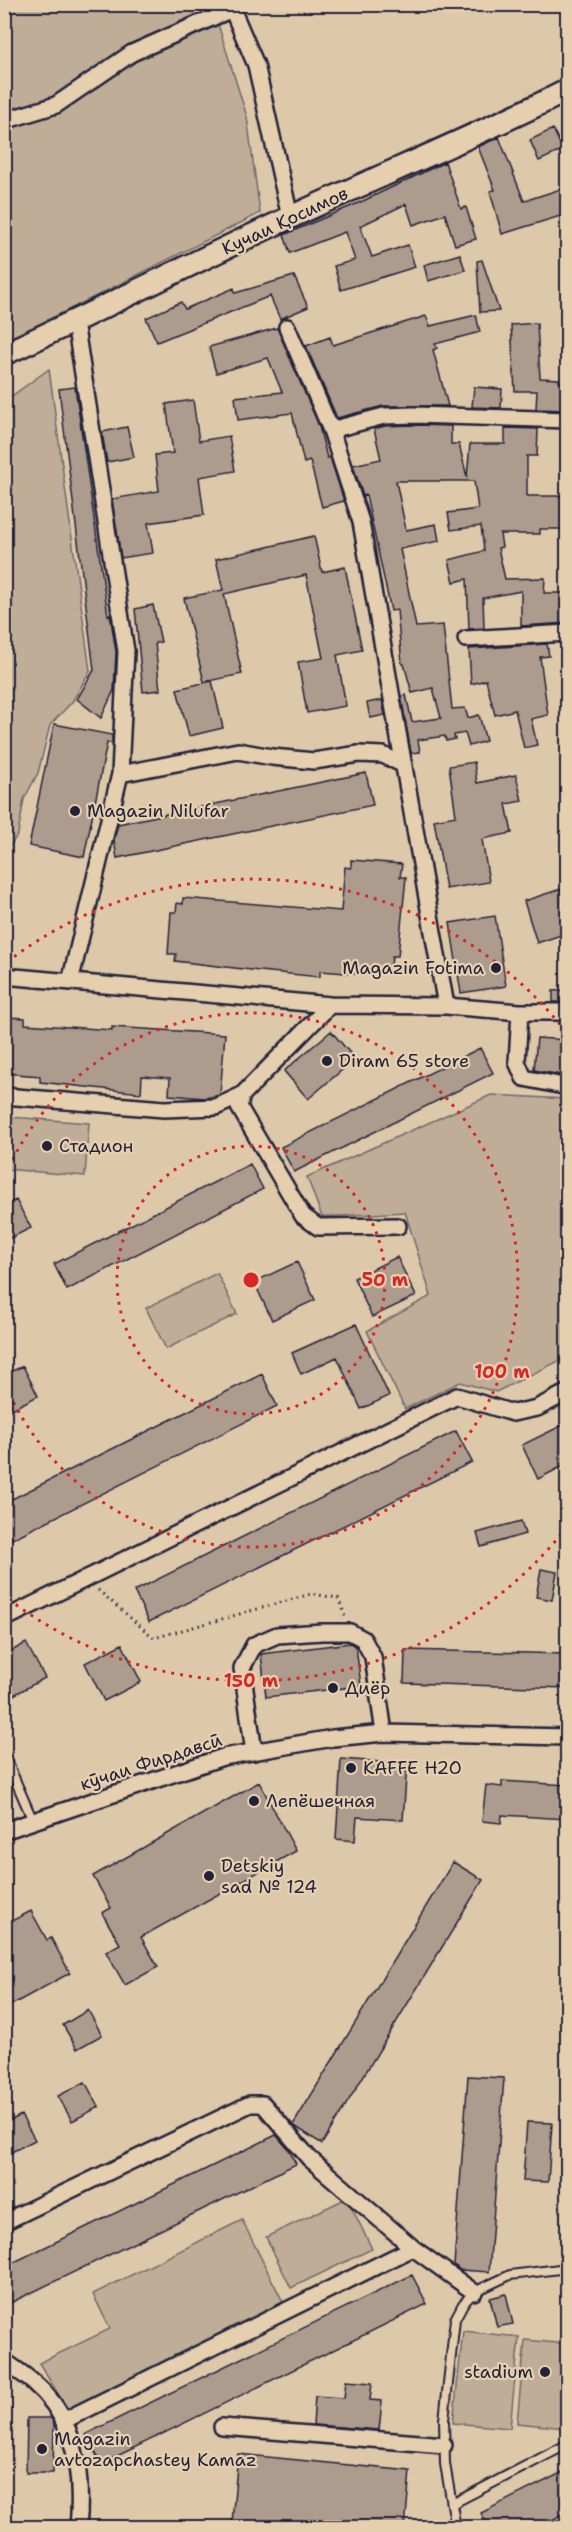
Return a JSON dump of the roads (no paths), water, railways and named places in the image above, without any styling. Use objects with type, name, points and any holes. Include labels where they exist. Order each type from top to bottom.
[{"type":"street","points":[[4,121],[56,105],[132,53],[231,7],[256,65],[290,217]]},
{"type":"street","name":"Кучаи Қосимов","points":[[4,354],[75,322],[290,217],[516,116],[567,90]]},
{"type":"street","points":[[70,982],[120,774],[126,651],[75,322]]},
{"type":"street","points":[[287,327],[331,430],[361,522],[446,1006]]},
{"type":"street","points":[[331,430],[384,416],[567,420]]},
{"type":"street","points":[[466,639],[567,633]]},
{"type":"street","points":[[120,774],[238,751],[314,761],[359,754],[383,755],[404,765]]},
{"type":"street","points":[[4,976],[330,1005],[446,1006],[567,1012]]},
{"type":"street","points":[[4,1096],[164,1109],[216,1107],[242,1095],[330,1005]]},
{"type":"street","points":[[520,1011],[517,1062],[524,1078],[567,1087]]},
{"type":"street","points":[[242,1095],[239,1107],[303,1216],[318,1227],[398,1226]]},
{"type":"street","points":[[4,1619],[457,1396],[513,1413],[537,1407],[567,1392]]},
{"type":"street","points":[[254,1752],[242,1668],[254,1645],[277,1635],[350,1632],[363,1639],[373,1657],[384,1733]]},
{"type":"street","name":"кӯчаи Фирдавсӣ","points":[[4,1831],[223,1757],[333,1738],[384,1733],[567,1737]]},
{"type":"street","points":[[4,2222],[250,2104],[263,2104],[309,2158],[413,2248],[474,2292]]},
{"type":"street","points":[[65,2420],[413,2248]]},
{"type":"street","points":[[4,2361],[36,2384],[65,2420],[73,2439],[78,2472],[80,2502],[78,2528]]},
{"type":"street","points":[[222,2427],[444,2445]]},
{"type":"lane","points":[[4,1754],[33,1821]]},
{"type":"lane","points":[[456,2528],[444,2445],[444,2420],[454,2319],[474,2292],[510,2275],[567,2268]]},
{"type":"lane","points":[[452,2504],[567,2444]]},
{"type":"place","name":"Magazin Nilufar","points":[[75,811]]},
{"type":"place","name":"Magazin Fotima","points":[[496,968]]},
{"type":"place","name":"Diram 65 store","points":[[327,1061]]},
{"type":"place","name":"Стадион","points":[[47,1146]]},
{"type":"place","name":"Диëр","points":[[333,1688]]},
{"type":"place","name":"KAFFE H2O","points":[[351,1768]]},
{"type":"place","name":"Лепёшечная","points":[[254,1801]]},
{"type":"place","name":"Detskiy sad № 124","points":[[209,1876]]},
{"type":"place","name":"stadium","points":[[545,2372]]},
{"type":"place","name":"Magazin avtozapchastey Kamaz","points":[[42,2449]]}]
